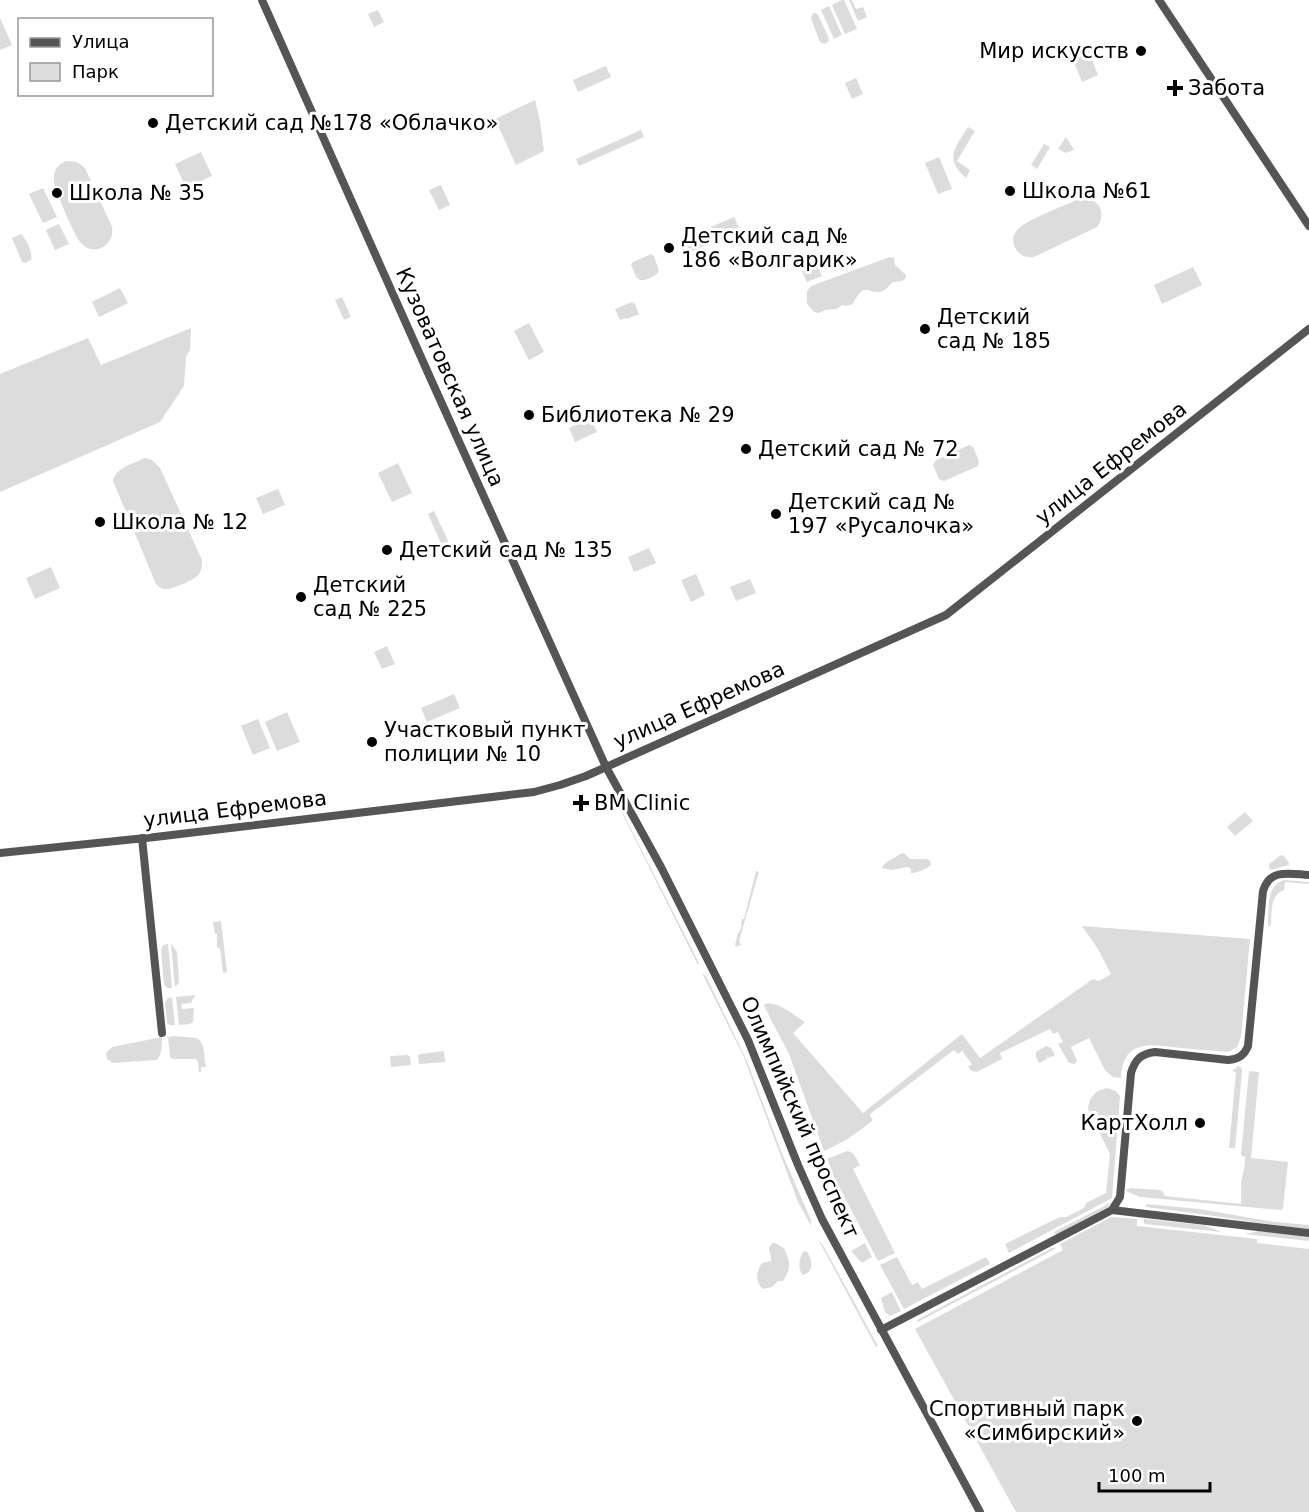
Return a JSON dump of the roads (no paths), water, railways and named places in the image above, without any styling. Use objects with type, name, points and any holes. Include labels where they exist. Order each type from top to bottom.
[{"type":"street","name":"Кузоватовская улица","points":[[262,0],[606,767]]},
{"type":"street","points":[[1159,0],[1309,226]]},
{"type":"street","name":"улица Ефремова","points":[[0,853],[534,792],[573,781],[946,615],[1309,329]]},
{"type":"street","name":"Олимпийский проспект","points":[[606,767],[662,867],[734,1010],[759,1064],[809,1192],[980,1512]]},
{"type":"street","points":[[142,838],[162,1033]]},
{"type":"street","points":[[881,1330],[1112,1210],[1120,1197],[1131,1073],[1138,1058],[1146,1053],[1155,1052],[1228,1060],[1235,1059],[1245,1052],[1248,1046],[1265,884],[1270,878],[1283,873],[1309,875]]},
{"type":"street","points":[[1112,1210],[1309,1233]]},
{"type":"place","name":"Мир искусств","points":[[1141,51]]},
{"type":"place","name":"Забота","points":[[1175,88]]},
{"type":"place","name":"Детский сад №178 «Облачко»","points":[[153,123]]},
{"type":"place","name":"Школа №61","points":[[1010,191]]},
{"type":"place","name":"Школа № 35","points":[[57,193]]},
{"type":"place","name":"Детский сад № 186 «Волгарик»","points":[[669,248]]},
{"type":"place","name":"Детский сад № 185","points":[[925,329]]},
{"type":"place","name":"Библиотека № 29","points":[[529,415]]},
{"type":"place","name":"Детский сад № 72","points":[[746,449]]},
{"type":"place","name":"Детский сад № 197 «Русалочка»","points":[[776,514]]},
{"type":"place","name":"Школа № 12","points":[[100,522]]},
{"type":"place","name":"Детский сад № 135","points":[[387,550]]},
{"type":"place","name":"Детский сад № 225","points":[[301,597]]},
{"type":"place","name":"Участковый пункт полиции № 10","points":[[372,742]]},
{"type":"place","name":"BM Clinic","points":[[581,803]]},
{"type":"place","name":"КартХолл","points":[[1200,1123]]},
{"type":"place","name":"Спортивный парк «Симбирский»","points":[[1137,1421]]}]
